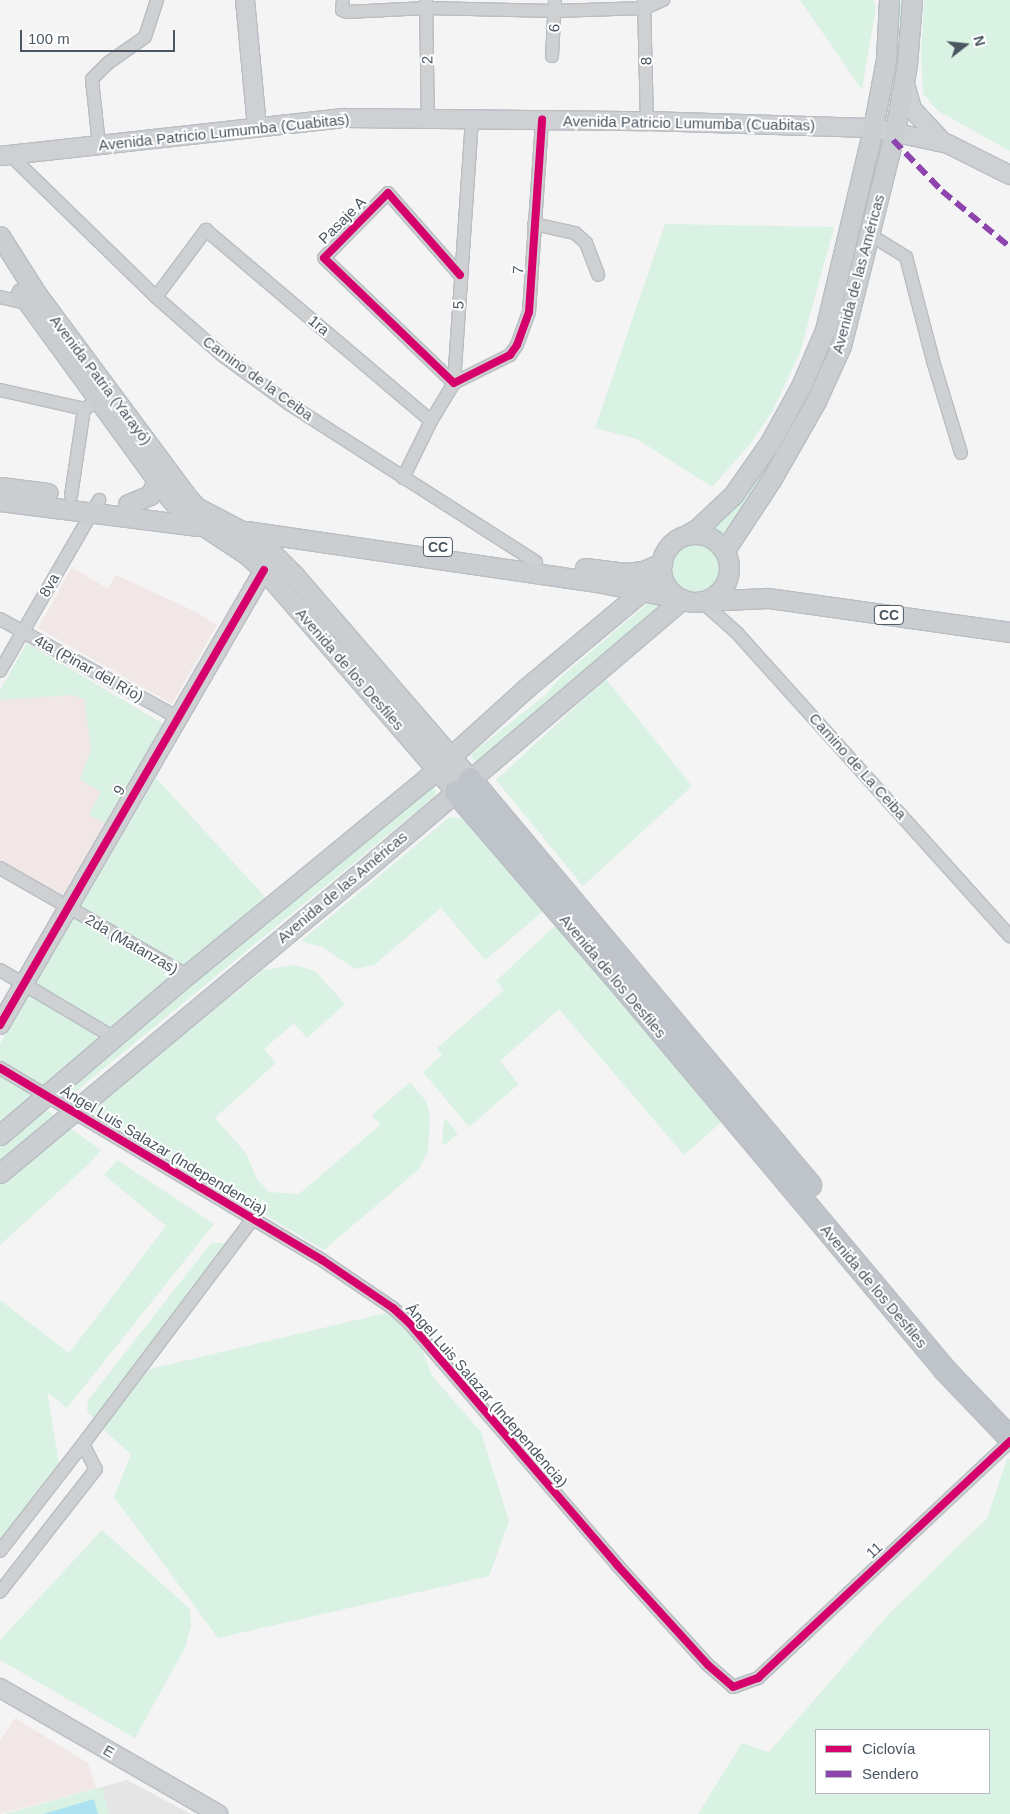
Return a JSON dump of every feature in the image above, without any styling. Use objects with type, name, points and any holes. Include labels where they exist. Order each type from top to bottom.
[{"type":"highway","name":"Avenida de los Desfiles","points":[[463,786],[850,1245],[945,1370],[984,1414],[1010,1439]]},
{"type":"highway","name":"Avenida de los Desfiles","points":[[850,1245],[1010,1417]]},
{"type":"main road","points":[[245,0],[257,126]]},
{"type":"main road","name":"Avenida de las Américas","points":[[686,535],[697,529],[733,495],[769,444],[801,386],[825,330],[873,128],[886,59],[889,0]]},
{"type":"main road","name":"Avenida de las Américas","points":[[727,558],[816,401],[841,346],[905,84],[912,0]]},
{"type":"main road","points":[[905,84],[912,109],[942,142]]},
{"type":"main road","name":"Avenida Patricio Lumumba (Cuabitas)","points":[[5,155],[344,118],[647,121],[873,128],[895,131],[942,142],[962,149],[1010,175]]},
{"type":"main road","name":"Avenida Patria (Yarayó)","points":[[0,236],[38,296],[189,499],[209,521]]},
{"type":"main road","name":"Avenida Patria (Yarayó)","points":[[0,260],[91,405],[181,511]]},
{"type":"main road","points":[[128,504],[150,495],[157,481]]},
{"type":"main road","name":"CC","points":[[0,487],[71,496],[96,506],[128,504],[181,511]]},
{"type":"main road","name":"CC","points":[[0,500],[96,506],[209,521],[273,522],[536,562],[626,573],[643,571],[662,564]]},
{"type":"main road","points":[[181,511],[209,521]]},
{"type":"main road","name":"CC","points":[[209,521],[242,531],[602,583],[682,599]]},
{"type":"main road","name":"Avenida de los Desfiles","points":[[209,521],[264,570],[437,770],[463,786]]},
{"type":"main road","name":"Avenida de los Desfiles","points":[[242,531],[266,547],[294,575],[451,757],[463,786]]},
{"type":"main road","points":[[686,535],[708,536],[716,541],[727,558],[728,578],[722,589],[713,597],[701,601],[682,599],[666,585],[662,564],[669,547],[686,535]]},
{"type":"main road","points":[[294,575],[287,553],[289,545],[296,538]]},
{"type":"main road","name":"CC","points":[[727,558],[738,580],[749,590],[768,598]]},
{"type":"main road","name":"Avenida de las Américas","points":[[0,1135],[187,975],[437,770],[525,689],[641,592],[662,564]]},
{"type":"main road","name":"9","points":[[0,1026],[177,717],[264,570]]},
{"type":"main road","points":[[602,583],[615,595],[615,612]]},
{"type":"main road","name":"CC","points":[[701,601],[768,598],[1010,632]]},
{"type":"main road","name":"Avenida de las Américas","points":[[0,1173],[463,786],[682,599]]},
{"type":"main road","name":"E","points":[[0,1688],[218,1814]]},
{"type":"street","points":[[99,145],[92,79],[108,63],[145,37],[157,0]]},
{"type":"street","points":[[343,5],[347,12],[426,4],[555,6],[644,4],[663,0]]},
{"type":"street","name":"2","points":[[426,4],[428,120]]},
{"type":"street","name":"8","points":[[644,4],[647,121]]},
{"type":"street","name":"6","points":[[552,56],[555,6]]},
{"type":"street","name":"5","points":[[403,478],[431,421],[454,384],[472,120]]},
{"type":"street","name":"7","points":[[454,384],[510,355],[518,345],[529,312],[542,120]]},
{"type":"street","name":"Camino de la Ceiba","points":[[5,155],[156,297],[237,366],[289,404],[536,562]]},
{"type":"street","name":"Pasaje A","points":[[454,384],[324,258],[388,193],[460,275]]},
{"type":"street","points":[[534,224],[575,233],[586,243],[598,275]]},
{"type":"street","name":"1ra","points":[[156,297],[206,230],[431,421]]},
{"type":"street","points":[[869,234],[906,257],[933,361],[961,453]]},
{"type":"street","points":[[0,297],[27,303]]},
{"type":"street","points":[[0,390],[91,405],[71,496]]},
{"type":"street","name":"8va","points":[[0,671],[96,506]]},
{"type":"street","name":"Camino de La Ceiba","points":[[701,601],[737,633],[1010,936]]},
{"type":"street","name":"4ta (Pinar del Río)","points":[[0,619],[177,717]]},
{"type":"street","name":"2da (Matanzas)","points":[[0,868],[187,975]]},
{"type":"street","points":[[0,970],[113,1037]]},
{"type":"street","name":"Ángel Luis Salazar (Independencia)","points":[[0,1068],[322,1260],[398,1314],[410,1324],[617,1565],[708,1665],[733,1687],[758,1678]]},
{"type":"street","points":[[0,1551],[252,1220]]},
{"type":"street","name":"11","points":[[758,1678],[1010,1439]]},
{"type":"street","points":[[0,1592],[96,1469],[83,1444]]},
{"type":"shaded area","points":[[72,567],[108,589],[116,575],[192,610],[217,625],[172,704],[38,628]]},
{"type":"shaded area","points":[[27,643],[165,725],[63,899],[0,862],[0,690]]},
{"type":"shaded area","points":[[15,1718],[88,1763],[96,1788],[0,1814],[0,1741]]},
{"type":"shaded area","points":[[127,1780],[191,1814],[5,1814]]},
{"type":"green space","points":[[800,0],[873,0],[876,7],[862,90]]},
{"type":"green space","points":[[896,0],[905,0],[891,125],[882,123]]},
{"type":"green space","points":[[924,0],[1010,0],[1010,151],[938,111],[923,94],[921,52]]},
{"type":"green space","points":[[879,136],[887,137],[834,343],[810,396],[725,539],[719,531],[708,531],[788,427]]},
{"type":"green space","points":[[665,224],[834,227],[800,352],[773,410],[750,444],[712,487],[637,439],[595,428]]},
{"type":"green space","points":[[691,542],[701,542],[715,549],[722,563],[722,573],[715,587],[701,594],[691,594],[681,590],[674,583],[670,573],[670,563],[674,553],[681,546]]},
{"type":"green space","points":[[648,603],[663,607],[476,762],[470,755],[544,696],[560,678]]},
{"type":"green space","points":[[27,643],[165,725],[107,824],[89,815],[101,792],[80,780],[91,749],[84,699],[72,695],[0,700],[0,690]]},
{"type":"green space","points":[[606,679],[692,786],[583,886],[496,780]]},
{"type":"green space","points":[[156,778],[268,900],[0,1126],[0,1044]]},
{"type":"green space","points":[[432,786],[436,791],[435,796],[75,1092],[72,1093],[69,1090],[68,1085]]},
{"type":"green space","points":[[450,817],[468,818],[545,910],[485,960],[441,908],[374,965],[355,969],[322,947],[301,941]]},
{"type":"green space","points":[[557,924],[725,1119],[684,1155],[559,1009],[500,1061],[519,1084],[469,1127],[423,1072],[442,1055],[437,1048],[504,990],[496,981]]},
{"type":"green space","points":[[296,965],[315,971],[345,1004],[307,1038],[294,1023],[264,1049],[276,1063],[215,1118],[246,1153],[257,1179],[269,1192],[299,1194],[380,1125],[372,1115],[410,1082],[426,1101],[430,1117],[428,1152],[419,1169],[324,1250],[94,1114],[95,1108],[263,970]]},
{"type":"green space","points":[[43,1111],[51,1112],[53,1118],[0,1164],[0,1147]]},
{"type":"green space","points":[[444,1120],[448,1121],[458,1134],[444,1145],[442,1144]]},
{"type":"green space","points":[[68,1127],[101,1150],[90,1163],[0,1245],[0,1183]]},
{"type":"green space","points":[[117,1160],[214,1224],[67,1408],[47,1392],[59,1464],[0,1542],[0,1300],[69,1353],[166,1226],[104,1175]]},
{"type":"green space","points":[[211,1243],[228,1243],[96,1419],[87,1412],[88,1400]]},
{"type":"green space","points":[[390,1312],[420,1343],[432,1376],[481,1432],[509,1521],[489,1576],[218,1638],[114,1497],[131,1454],[100,1427],[150,1369]]},
{"type":"green space","points":[[1007,1459],[1010,1459],[1010,1814],[698,1814],[742,1743],[769,1752],[888,1615],[987,1518]]},
{"type":"green space","points":[[102,1530],[190,1609],[191,1626],[185,1648],[135,1738],[0,1660],[0,1640]]},
{"type":"green space","points":[[102,1787],[109,1814],[5,1814]]},
{"type":"water","points":[[94,1799],[98,1814],[43,1814]]},
{"type":"marked path","points":[[893,140],[942,191],[1010,247]]},
{"type":"cycle path","points":[[460,275],[388,193],[324,258],[454,383],[510,355],[517,345],[529,312],[542,119]]},
{"type":"cycle path","points":[[0,1025],[264,570]]},
{"type":"cycle path","points":[[0,1068],[322,1260],[393,1308],[410,1324],[617,1565],[708,1665],[733,1687],[758,1678],[1010,1441]]}]
